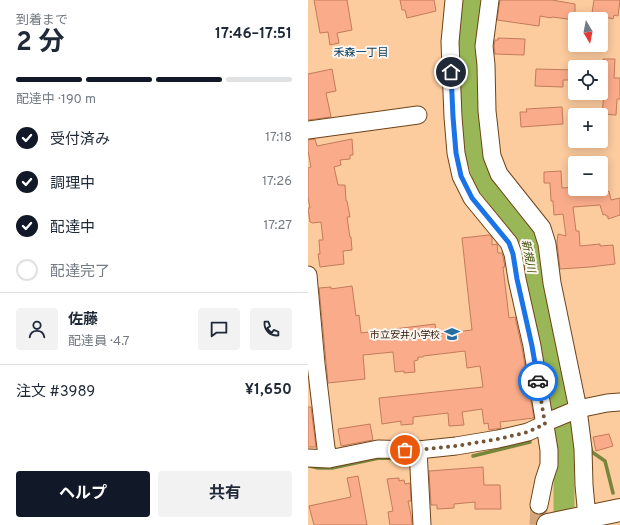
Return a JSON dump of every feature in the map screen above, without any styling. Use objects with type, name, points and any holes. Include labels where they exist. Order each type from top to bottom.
[{"type":"main road","points":[[550,524],[620,510]]},
{"type":"street","points":[[454,0],[450,42],[456,153],[461,176],[472,198],[509,243],[513,254],[547,423],[549,465],[544,480],[539,505]]},
{"type":"street","points":[[490,0],[484,46],[487,111],[492,156],[499,174],[542,228],[547,244],[552,283],[583,449],[584,518]]},
{"type":"street","points":[[308,130],[418,115]]},
{"type":"street","points":[[308,275],[312,364],[329,459]]},
{"type":"street","points":[[308,458],[329,459],[378,449],[418,450],[456,446],[498,439],[528,432],[576,410],[620,402]]},
{"type":"street","points":[[418,450],[422,525]]},
{"type":"building","points":[[314,0],[347,0],[352,30],[337,33],[339,43],[330,45],[328,32],[320,33]]},
{"type":"building","points":[[400,0],[434,0],[436,11],[407,18],[405,10],[402,10]]},
{"type":"building","points":[[500,0],[552,0],[575,4],[575,12],[568,12],[568,19],[540,16],[539,26],[497,20]]},
{"type":"building","points":[[594,0],[620,0],[618,16],[614,15],[613,19],[608,18],[608,12],[592,12]]},
{"type":"building","points":[[498,38],[525,39],[524,55],[495,54],[495,40],[498,40]]},
{"type":"building","points":[[615,59],[614,78],[620,78],[620,99],[617,99],[616,115],[608,114],[608,108],[603,108],[603,100],[608,100],[608,60],[603,60]]},
{"type":"building","points":[[332,69],[336,91],[326,93],[331,117],[308,120],[308,74]]},
{"type":"building","points":[[536,69],[568,70],[568,80],[563,80],[563,87],[535,86]]},
{"type":"building","points":[[562,107],[563,124],[521,127],[520,112],[527,112],[526,109]]},
{"type":"building","points":[[315,139],[317,146],[352,139],[353,155],[350,155],[350,159],[340,160],[341,165],[334,167],[338,185],[345,185],[346,201],[350,217],[347,217],[352,250],[343,251],[344,264],[320,267],[318,254],[320,254],[319,240],[323,240],[321,222],[310,222],[308,208],[310,208],[308,197],[308,168],[311,167],[308,151],[308,140]]},
{"type":"building","points":[[561,171],[562,188],[568,188],[568,196],[608,196],[609,191],[611,200],[620,198],[620,215],[608,219],[608,216],[605,214],[603,215],[600,205],[573,207],[576,231],[579,231],[580,246],[600,244],[600,246],[613,245],[615,264],[560,269],[557,243],[558,234],[566,236],[563,214],[554,215],[553,201],[551,201],[550,183],[544,183],[544,172]]},
{"type":"building","points":[[489,235],[492,237],[492,245],[497,244],[498,253],[502,253],[503,257],[509,318],[515,317],[534,418],[500,422],[501,428],[489,430],[488,423],[484,424],[482,409],[462,412],[464,425],[449,426],[448,413],[413,417],[413,424],[401,425],[401,421],[382,424],[379,398],[483,387],[480,366],[467,368],[465,351],[418,357],[418,360],[414,361],[415,372],[404,373],[404,371],[395,372],[393,352],[363,355],[365,379],[328,383],[319,288],[331,287],[331,289],[352,286],[356,316],[359,315],[361,333],[435,324],[437,334],[472,330],[462,238]]},
{"type":"building","points":[[308,407],[311,407],[316,447],[308,447]]},
{"type":"building","points":[[370,424],[373,440],[341,446],[338,429]]},
{"type":"building","points":[[609,434],[613,446],[596,451],[593,437]]},
{"type":"building","points":[[483,467],[484,485],[500,485],[501,509],[475,509],[475,502],[454,504],[454,508],[437,509],[437,505],[431,505],[429,471]]},
{"type":"building","points":[[358,476],[367,525],[314,525],[309,506],[351,497],[347,478]]},
{"type":"building","points":[[399,478],[399,481],[404,480],[405,484],[410,483],[411,501],[408,501],[412,525],[390,525],[388,512],[393,511],[387,479]]},
{"type":"waterway","name":"新規川","points":[[470,0],[467,46],[473,145],[484,181],[526,234],[562,431],[564,450],[564,525]]},
{"type":"waterway","points":[[473,456],[530,442]]},
{"type":"waterway","points":[[590,446],[592,452],[605,461],[613,493]]},
{"type":"waterway","points":[[310,466],[318,468],[332,468],[379,458],[406,459]]},
{"type":"tunnel","points":[[538,525],[539,505]]},
{"type":"way so far","points":[[405,450],[456,446],[498,439],[528,432],[545,424],[538,381]]},
{"type":"place","name":"市立安井小学校","points":[[452,334]]},
{"type":"district","name":"禾森一丁目","points":[[361,52]]},
{"type":"route","points":[[451,72],[456,153],[461,176],[472,198],[509,243],[513,254],[538,381]]}]
